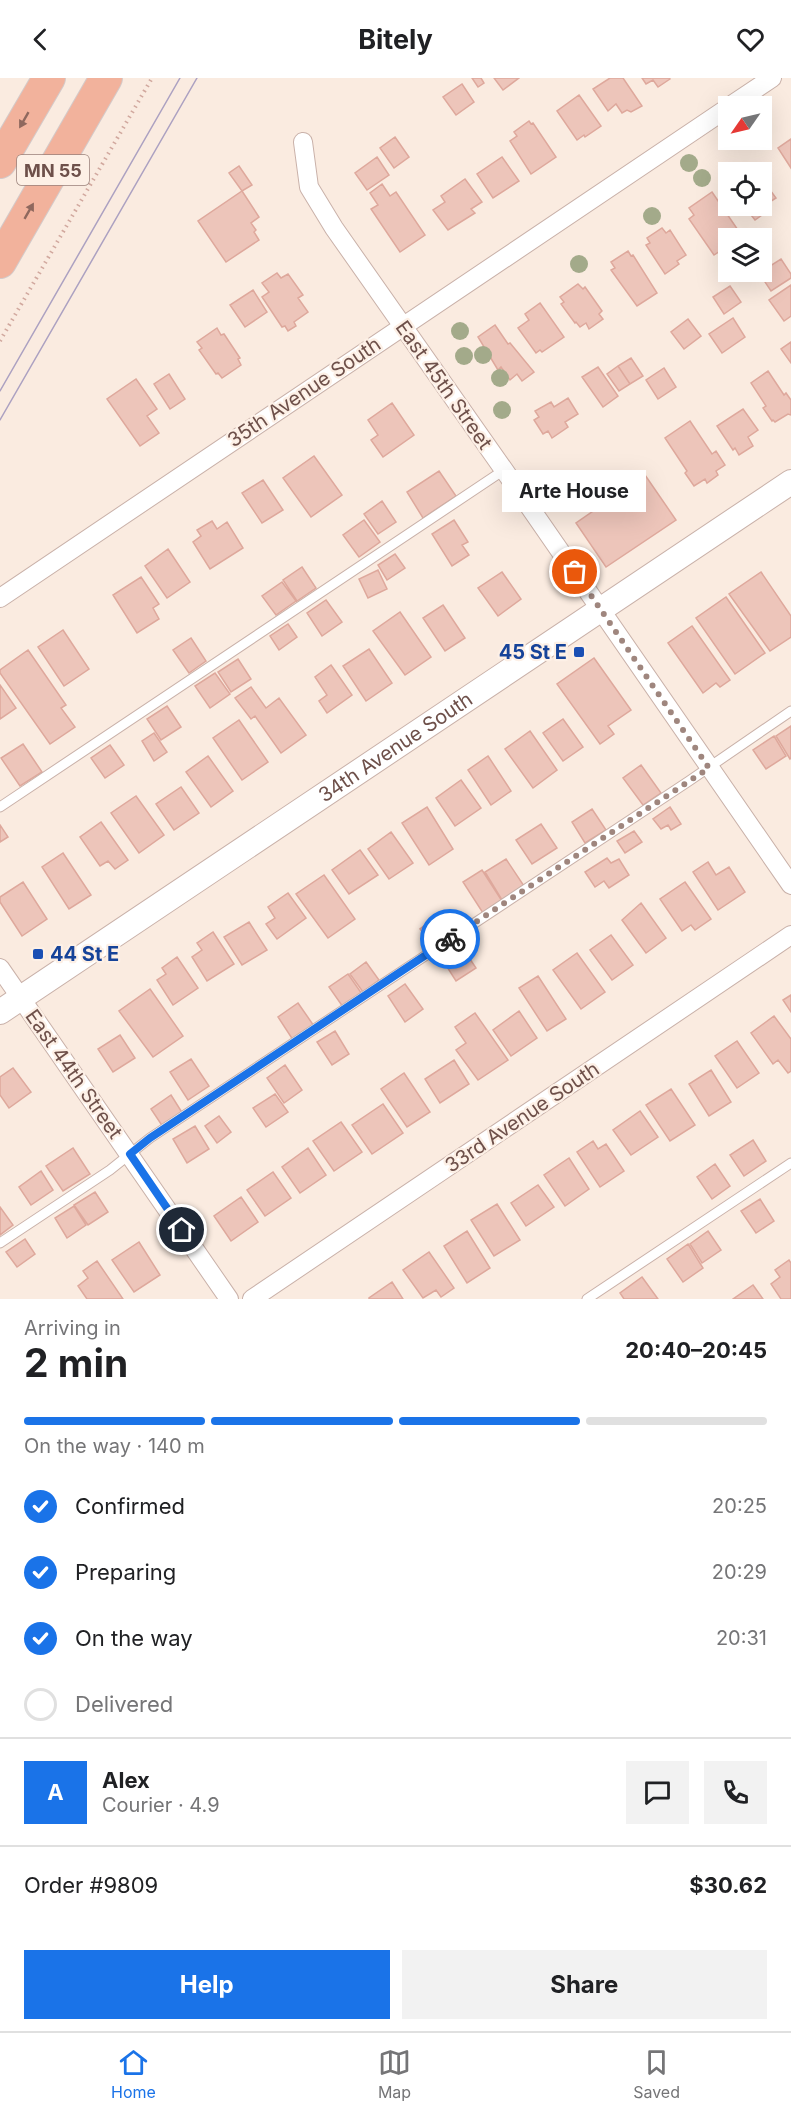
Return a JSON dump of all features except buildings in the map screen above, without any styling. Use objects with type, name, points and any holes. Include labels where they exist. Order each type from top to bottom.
[{"type":"highway","name":"MN 55","points":[[0,162],[49,78]]},
{"type":"highway","name":"MN 55","points":[[0,262],[106,78]]},
{"type":"street","name":"35th Avenue South","points":[[746,96],[772,78]]},
{"type":"street","name":"35th Avenue South","points":[[0,598],[718,115]]},
{"type":"street","name":"East 45th Street","points":[[303,142],[309,187],[334,228],[602,610],[791,885]]},
{"type":"street","name":"34th Avenue South","points":[[0,1012],[791,482]]},
{"type":"street","name":"33rd Avenue South","points":[[252,1299],[791,935]]},
{"type":"street","name":"East 44th Street","points":[[0,968],[229,1299]]},
{"type":"lane","points":[[0,807],[504,470]]},
{"type":"lane","points":[[0,1243],[110,1170],[150,1138],[709,768],[791,711]]},
{"type":"lane","points":[[587,1299],[791,1163]]},
{"type":"path","points":[[0,341],[152,78]]},
{"type":"tram line","points":[[0,391],[180,78]]},
{"type":"tram line","points":[[0,420],[197,78]]},
{"type":"way so far","points":[[450,939],[709,768],[575,572]]},
{"type":"place","name":"Arte House","points":[[575,572]]},
{"type":"place","name":"45 St E","points":[[579,652]]},
{"type":"place","name":"44 St E","points":[[38,954]]},
{"type":"route","points":[[182,1230],[130,1154],[150,1138],[450,939]]}]
